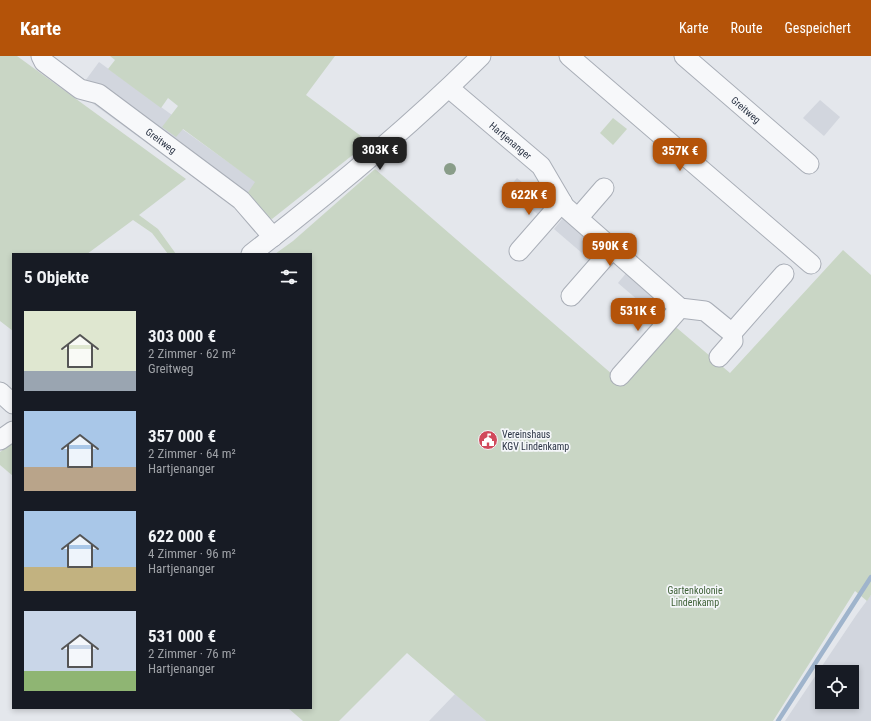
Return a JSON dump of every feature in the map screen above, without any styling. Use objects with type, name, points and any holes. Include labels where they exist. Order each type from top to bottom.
[{"type":"street","name":"Greitweg","points":[[41,56],[44,62],[80,88],[98,94],[241,200],[273,237]]},
{"type":"street","points":[[251,253],[364,164],[449,88],[481,56]]},
{"type":"street","points":[[569,56],[811,264]]},
{"type":"street","name":"Greitweg","points":[[684,56],[809,164]]},
{"type":"street","name":"Hartjenanger","points":[[449,88],[541,166],[565,207],[680,308]]},
{"type":"street","points":[[578,218],[604,188]]},
{"type":"street","points":[[519,251],[562,202]]},
{"type":"street","points":[[571,296],[612,249]]},
{"type":"street","points":[[732,333],[784,274]]},
{"type":"street","points":[[620,376],[680,308],[705,311],[732,333],[733,342],[719,358]]},
{"type":"street","points":[[0,392],[12,403]]},
{"type":"street","points":[[0,440],[12,432]]},
{"type":"shaded area","points":[[99,62],[172,115],[163,127],[182,129],[256,182],[252,198],[241,212],[77,92]]},
{"type":"shaded area","points":[[820,100],[840,117],[824,136],[803,118]]},
{"type":"shaded area","points":[[517,178],[550,206],[541,217],[507,189]]},
{"type":"shaded area","points":[[563,218],[599,248],[589,259],[554,229]]},
{"type":"shaded area","points":[[627,272],[662,303],[653,313],[618,283]]},
{"type":"shaded area","points":[[871,595],[871,721],[785,721],[815,676],[815,709],[859,709],[859,665],[823,665]]},
{"type":"shaded area","points":[[455,694],[486,721],[429,721]]},
{"type":"green space","points":[[0,56],[17,56],[186,179],[139,215],[158,229],[175,253],[167,253],[152,233],[133,220],[88,253],[12,253],[12,330],[0,321]]},
{"type":"green space","points":[[110,56],[335,56],[306,95],[369,142],[272,219],[262,211],[247,194],[255,182],[183,129],[176,137],[162,127],[178,106],[168,98],[161,108],[108,69],[115,60]]},
{"type":"green space","points":[[613,118],[627,129],[613,145],[600,133]]},
{"type":"green space","name":"Gartenkolonie Lindenkamp","points":[[375,169],[620,381],[671,323],[730,373],[843,250],[871,275],[871,595],[867,601],[855,591],[773,721],[486,721],[407,653],[339,721],[303,721],[289,709],[312,709],[312,253],[276,253],[293,241]]},
{"type":"green space","points":[[12,444],[12,475],[0,465],[0,452]]},
{"type":"waterway","points":[[778,721],[871,577]]},
{"type":"place","name":"Vereinshaus KGV Lindenkamp","points":[[488,440]]}]
